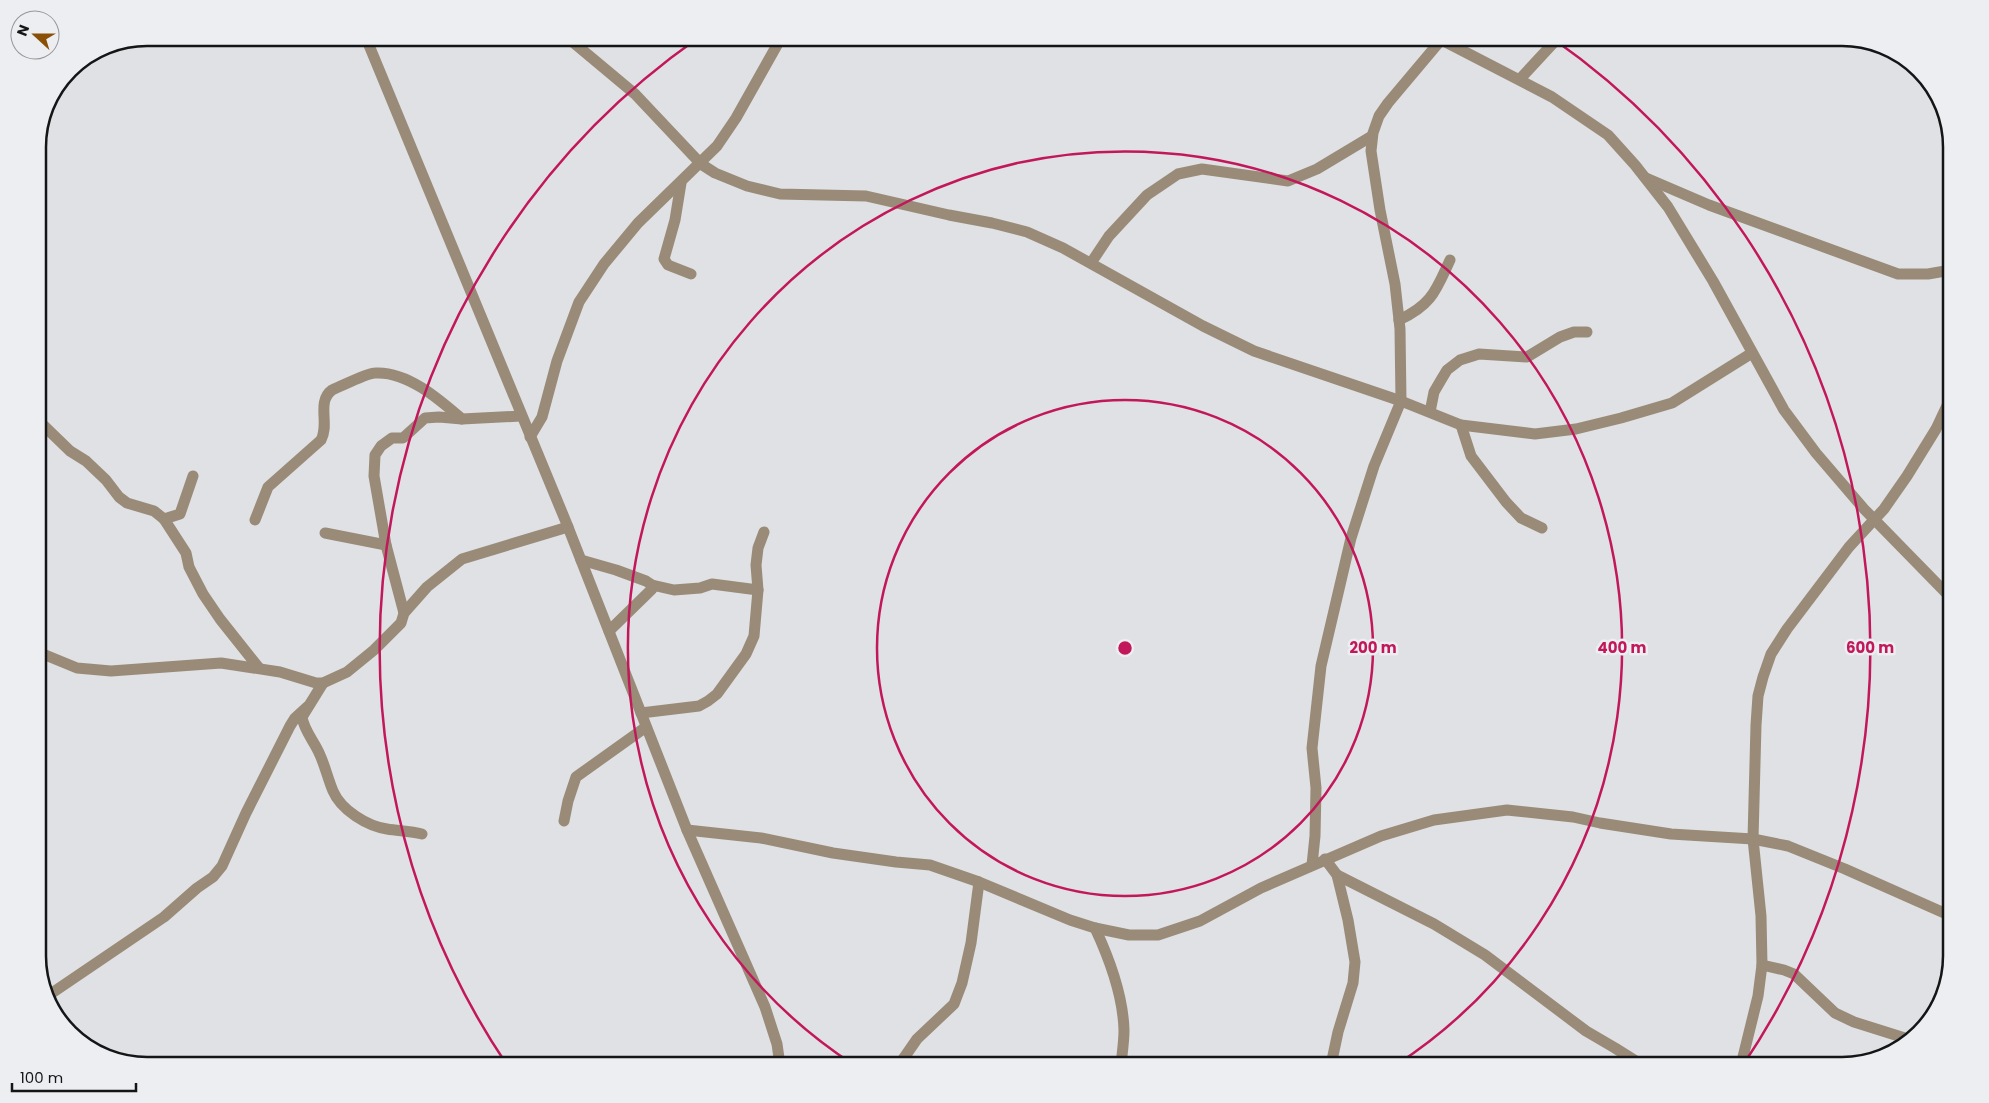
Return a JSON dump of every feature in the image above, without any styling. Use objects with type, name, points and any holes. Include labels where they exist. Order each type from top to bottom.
[{"type":"street","points":[[369,46],[568,526],[687,830],[765,1007],[777,1044],[779,1057]]},
{"type":"street","points":[[578,46],[635,94],[699,163],[747,186],[780,194],[866,196],[1028,232],[1063,248],[1203,326],[1254,351],[1401,401],[1461,425],[1536,434],[1576,429],[1621,418],[1672,403],[1752,353]]},
{"type":"street","points":[[530,437],[542,417],[557,361],[579,302],[604,264],[638,223],[717,146],[736,118],[776,46]]},
{"type":"street","points":[[1312,865],[1316,788],[1312,748],[1321,666],[1351,538],[1374,466],[1401,401],[1400,320],[1375,181],[1371,151],[1372,136],[1379,116],[1433,46]]},
{"type":"street","points":[[1453,46],[1520,79],[1560,102],[1608,135],[1673,215],[1713,281],[1784,410],[1816,453],[1874,519],[1943,590]]},
{"type":"street","points":[[1520,79],[1551,46]]},
{"type":"street","points":[[1091,263],[1109,236],[1147,195],[1178,174],[1202,169],[1288,181],[1317,169],[1372,136]]},
{"type":"street","points":[[1644,177],[1709,205],[1898,274],[1928,274],[1943,271]]},
{"type":"street","points":[[681,183],[675,220],[664,259],[668,265],[691,274]]},
{"type":"street","points":[[1400,320],[1415,313],[1435,293],[1450,260]]},
{"type":"street","points":[[1430,412],[1434,392],[1447,370],[1460,360],[1479,354],[1527,356],[1560,337],[1574,332],[1587,332]]},
{"type":"street","points":[[255,520],[268,487],[322,440],[325,431],[324,401],[327,394],[332,390],[374,373],[394,374],[427,390],[462,419]]},
{"type":"street","points":[[1743,1057],[1758,996],[1762,965],[1761,916],[1753,839],[1758,696],[1771,654],[1787,629],[1849,547],[1884,509],[1926,447],[1943,413]]},
{"type":"street","points":[[404,614],[386,545],[374,476],[375,454],[380,446],[392,438],[403,438],[425,418],[462,419],[522,416]]},
{"type":"street","points":[[1461,425],[1471,456],[1506,502],[1521,518],[1542,528]]},
{"type":"street","points":[[46,427],[106,480],[119,497],[127,503],[154,511],[164,519],[186,553],[189,567],[203,594],[258,668]]},
{"type":"street","points":[[164,519],[180,514],[193,476]]},
{"type":"street","points":[[422,834],[386,829],[363,821],[348,810],[333,791],[316,745],[303,724],[302,717],[323,683],[347,672],[368,655],[400,623],[404,614],[427,587],[462,559],[568,526]]},
{"type":"street","points":[[641,713],[699,706],[708,701],[717,694],[746,654],[754,636],[758,590],[756,564],[758,548],[764,532]]},
{"type":"street","points":[[325,533],[386,545]]},
{"type":"street","points":[[581,560],[616,570],[652,585],[674,590],[700,588],[712,584],[758,590]]},
{"type":"street","points":[[609,631],[652,589],[652,585]]},
{"type":"street","points":[[46,655],[78,668],[111,671],[221,663],[280,672],[323,683]]},
{"type":"street","points":[[54,992],[164,917],[197,888],[213,877],[222,866],[246,813],[290,726],[295,718],[307,707]]},
{"type":"street","points":[[564,821],[576,776],[646,728]]},
{"type":"street","points":[[687,830],[761,838],[833,853],[930,865],[979,882],[1070,920],[1129,936],[1158,935],[1200,922],[1261,888],[1381,836],[1434,820],[1507,810],[1573,817],[1671,834],[1753,839],[1788,846],[1943,912]]},
{"type":"street","points":[[1325,859],[1337,875],[1348,920],[1355,962],[1353,982],[1338,1032],[1334,1057]]},
{"type":"street","points":[[1337,875],[1434,924],[1485,955],[1586,1031],[1628,1057]]},
{"type":"street","points":[[905,1057],[917,1038],[954,1004],[962,983],[971,943],[979,882]]},
{"type":"street","points":[[1095,928],[1118,989],[1124,1030],[1121,1057]]},
{"type":"street","points":[[1762,965],[1794,974],[1835,1013],[1854,1022],[1902,1037]]}]
